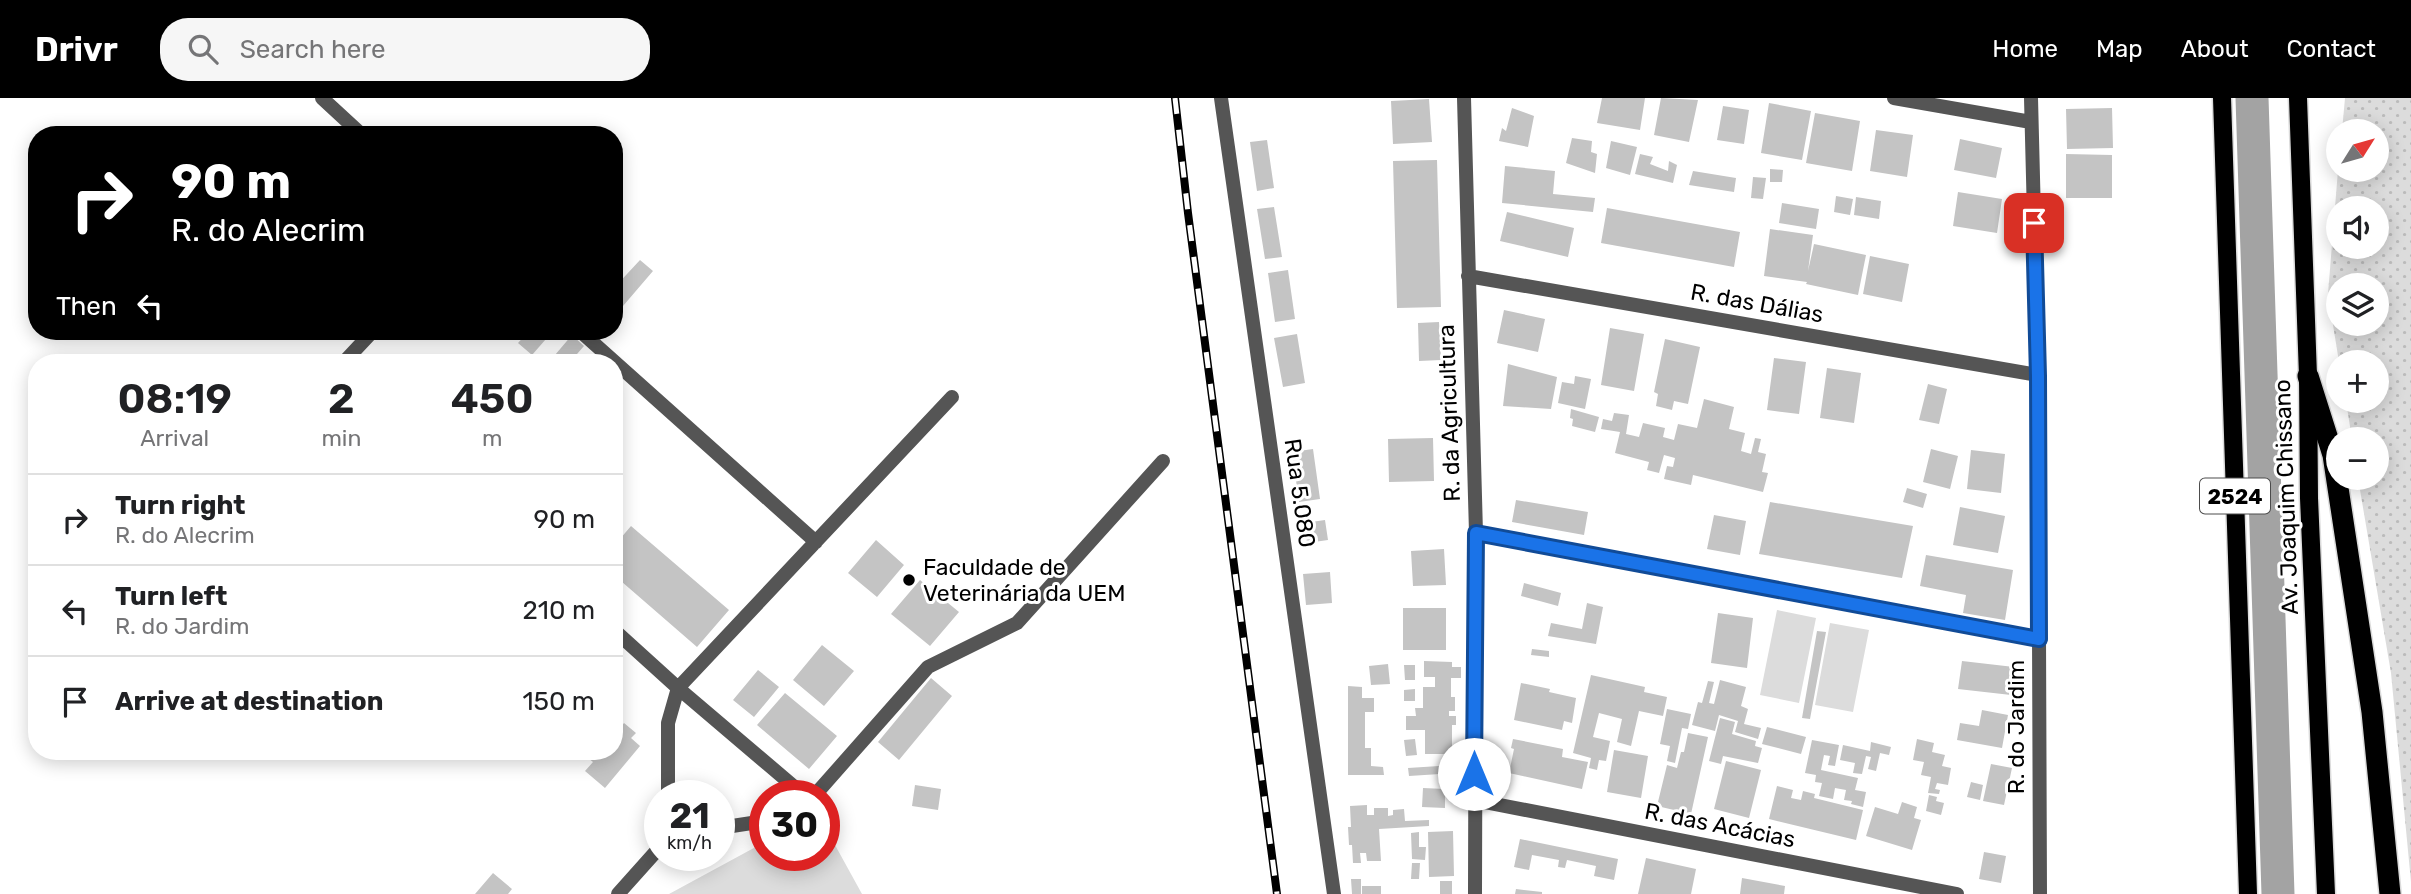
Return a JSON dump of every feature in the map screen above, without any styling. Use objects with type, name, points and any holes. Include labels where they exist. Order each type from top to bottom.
[{"type":"highway","points":[[2308,376],[2333,455],[2372,712],[2390,894]]},
{"type":"main road","name":"2524","points":[[2222,98],[2248,894]]},
{"type":"main road","name":"Av. Joaquim Chissano","points":[[2298,98],[2308,376],[2309,498],[2326,894]]},
{"type":"street","points":[[322,98],[352,126]]},
{"type":"street","name":"Rua 5.080","points":[[1221,98],[1334,894]]},
{"type":"street","name":"R. da Agricultura","points":[[1464,98],[1476,533],[1475,894]]},
{"type":"street","points":[[1894,98],[2031,122]]},
{"type":"street","name":"R. do Jardim","points":[[2031,98],[2038,376],[2040,894]]},
{"type":"street","name":"R. das Dálias","points":[[1468,276],[2038,376]]},
{"type":"street","points":[[351,354],[365,340]]},
{"type":"street","points":[[590,340],[606,354]]},
{"type":"street","points":[[623,369],[816,541]]},
{"type":"street","points":[[668,780],[668,723],[678,688],[952,397]]},
{"type":"street","points":[[828,780],[928,667],[1017,623],[1163,461]]},
{"type":"street","points":[[1476,533],[2039,639]]},
{"type":"street","points":[[623,638],[786,780]]},
{"type":"street","name":"R. das Acácias","points":[[1474,800],[1958,894]]},
{"type":"street","points":[[618,894],[644,864]]},
{"type":"shaded area","points":[[2345,98],[2411,98],[2411,882],[2391,673],[2360,490],[2389,490],[2389,427],[2350,427],[2348,413],[2389,413],[2389,350],[2337,350],[2335,336],[2389,336],[2389,273],[2330,273],[2331,259],[2389,259],[2389,196],[2336,196],[2337,182],[2389,182],[2389,119],[2343,119]]},
{"type":"shaded area","points":[[1777,610],[1816,618],[1799,703],[1760,695]]},
{"type":"shaded area","points":[[1830,623],[1869,630],[1853,712],[1815,705]]},
{"type":"shaded area","points":[[749,851],[749,871],[840,871],[840,854],[862,894],[669,894],[711,871],[735,871],[735,858]]},
{"type":"building","points":[[1602,98],[1645,98],[1640,130],[1597,123]]},
{"type":"building","points":[[1661,98],[1698,100],[1689,142],[1654,135]]},
{"type":"building","points":[[1429,99],[1432,142],[1393,144],[1391,101]]},
{"type":"building","points":[[1769,103],[1811,111],[1802,160],[1761,153]]},
{"type":"building","points":[[1723,106],[1749,110],[1744,144],[1717,140]]},
{"type":"building","points":[[1512,108],[1534,116],[1528,147],[1499,141],[1502,128],[1506,131]]},
{"type":"building","points":[[2112,108],[2113,148],[2067,149],[2066,109]]},
{"type":"building","points":[[1815,113],[1860,121],[1852,171],[1806,163]]},
{"type":"building","points":[[1876,130],[1913,135],[1907,177],[1870,171]]},
{"type":"building","points":[[1572,138],[1592,141],[1591,152],[1597,154],[1595,173],[1566,163]]},
{"type":"building","points":[[1960,139],[2002,148],[1996,178],[1954,170]]},
{"type":"building","points":[[1267,140],[1274,188],[1257,191],[1250,142]]},
{"type":"building","points":[[1611,141],[1637,147],[1630,175],[1606,168]]},
{"type":"building","points":[[1640,154],[1653,157],[1650,164],[1668,171],[1669,161],[1677,165],[1673,183],[1635,174]]},
{"type":"building","points":[[2066,154],[2112,155],[2112,198],[2066,198]]},
{"type":"building","points":[[1437,160],[1441,307],[1397,308],[1393,161]]},
{"type":"building","points":[[1505,166],[1555,171],[1553,194],[1595,198],[1593,212],[1502,203]]},
{"type":"building","points":[[1770,169],[1783,170],[1782,182],[1770,182]]},
{"type":"building","points":[[1693,171],[1736,178],[1734,192],[1689,185]]},
{"type":"building","points":[[1753,177],[1766,178],[1763,199],[1751,198]]},
{"type":"building","points":[[1958,192],[2002,199],[1997,233],[1953,226]]},
{"type":"building","points":[[1836,196],[1853,199],[1850,215],[1834,212]]},
{"type":"building","points":[[1856,197],[1881,201],[1879,219],[1854,215]]},
{"type":"building","points":[[1782,203],[1819,209],[1816,229],[1779,223]]},
{"type":"building","points":[[1274,207],[1282,257],[1265,259],[1257,209]]},
{"type":"building","points":[[1607,208],[1740,232],[1734,267],[1601,243]]},
{"type":"building","points":[[1507,212],[1574,228],[1568,257],[1500,241]]},
{"type":"building","points":[[1770,229],[1813,235],[1808,271],[1814,244],[1866,255],[1858,295],[1806,284],[1807,282],[1764,276]]},
{"type":"building","points":[[1870,256],[1909,264],[1902,302],[1863,294]]},
{"type":"building","points":[[640,260],[653,271],[623,306],[623,278]]},
{"type":"building","points":[[1288,270],[1295,319],[1275,322],[1268,273]]},
{"type":"building","points":[[1504,310],[1545,319],[1538,352],[1497,343]]},
{"type":"building","points":[[1439,322],[1441,360],[1419,361],[1418,323]]},
{"type":"building","points":[[1610,328],[1644,334],[1634,391],[1601,385]]},
{"type":"building","points":[[1297,334],[1305,383],[1283,387],[1274,338]]},
{"type":"building","points":[[1665,339],[1700,347],[1688,404],[1674,401],[1672,410],[1656,406],[1658,394],[1654,392]]},
{"type":"building","points":[[521,340],[545,340],[533,354],[518,343]]},
{"type":"building","points":[[568,340],[577,340],[584,346],[577,354],[556,354]]},
{"type":"building","points":[[1774,358],[1806,362],[1799,414],[1767,410]]},
{"type":"building","points":[[1508,364],[1557,377],[1551,409],[1503,406]]},
{"type":"building","points":[[1827,368],[1861,373],[1854,423],[1820,418]]},
{"type":"building","points":[[1575,376],[1591,379],[1585,409],[1558,403],[1562,382],[1574,384]]},
{"type":"building","points":[[1928,384],[1947,389],[1939,424],[1919,420]]},
{"type":"building","points":[[1704,399],[1734,407],[1729,429],[1745,433],[1741,451],[1751,454],[1755,438],[1761,439],[1758,452],[1766,454],[1762,472],[1768,473],[1763,492],[1693,475],[1691,485],[1664,479],[1667,466],[1673,467],[1675,458],[1664,455],[1659,473],[1647,470],[1649,462],[1615,453],[1620,432],[1601,429],[1603,419],[1612,421],[1614,413],[1629,415],[1626,434],[1639,437],[1643,423],[1665,428],[1663,437],[1674,440],[1678,424],[1697,428]]},
{"type":"building","points":[[1571,409],[1599,417],[1595,432],[1572,426]]},
{"type":"building","points":[[1433,438],[1434,481],[1389,482],[1388,439]]},
{"type":"building","points":[[1313,449],[1320,499],[1299,502],[1292,452]]},
{"type":"building","points":[[1931,449],[1958,456],[1950,489],[1923,482]]},
{"type":"building","points":[[1971,450],[2005,454],[2001,493],[1967,489]]},
{"type":"building","points":[[1907,488],[1927,494],[1923,508],[1903,502]]},
{"type":"building","points":[[1516,500],[1588,512],[1584,535],[1512,522]]},
{"type":"building","points":[[1770,502],[1913,526],[1902,578],[1759,554]]},
{"type":"building","points":[[1960,507],[2005,516],[1998,553],[1953,545]]},
{"type":"building","points":[[1714,515],[1746,521],[1740,555],[1707,549]]},
{"type":"building","points":[[1325,520],[1328,540],[1307,543],[1304,523]]},
{"type":"building","points":[[631,526],[729,610],[697,647],[623,583],[623,535]]},
{"type":"building","points":[[876,540],[904,565],[877,597],[848,573]]},
{"type":"building","points":[[1444,549],[1446,585],[1413,586],[1411,551]]},
{"type":"building","points":[[1926,555],[2013,570],[2005,620],[1963,613],[1966,595],[1920,586]]},
{"type":"building","points":[[1330,572],[1332,603],[1306,605],[1303,574]]},
{"type":"building","points":[[920,580],[959,612],[930,646],[891,614]]},
{"type":"building","points":[[1524,583],[1561,593],[1558,606],[1521,596]]},
{"type":"building","points":[[1587,603],[1603,607],[1596,644],[1548,636],[1551,623],[1582,629]]},
{"type":"building","points":[[1403,608],[1446,608],[1446,650],[1403,650]]},
{"type":"building","points":[[1718,613],[1753,618],[1747,668],[1711,663]]},
{"type":"building","points":[[1817,631],[1826,632],[1810,719],[1802,718]]},
{"type":"building","points":[[822,645],[854,671],[824,706],[793,680]]},
{"type":"building","points":[[1532,649],[1549,651],[1549,657],[1531,655]]},
{"type":"building","points":[[1424,661],[1452,662],[1452,667],[1461,667],[1461,678],[1451,678],[1451,697],[1455,697],[1455,711],[1449,711],[1449,716],[1456,716],[1456,725],[1452,725],[1452,754],[1425,754],[1425,730],[1406,730],[1406,716],[1416,716],[1415,708],[1423,708],[1423,687],[1435,687],[1435,677],[1424,677]]},
{"type":"building","points":[[1962,661],[2014,667],[2011,695],[1958,689]]},
{"type":"building","points":[[1388,664],[1390,684],[1371,685],[1369,666]]},
{"type":"building","points":[[1404,665],[1415,665],[1415,680],[1405,680]]},
{"type":"building","points":[[758,670],[779,687],[754,717],[733,700]]},
{"type":"building","points":[[1591,675],[1645,687],[1644,692],[1667,697],[1663,716],[1639,711],[1631,746],[1617,742],[1622,719],[1599,713],[1593,737],[1610,741],[1606,761],[1599,760],[1597,770],[1589,768],[1591,758],[1573,753]]},
{"type":"building","points":[[931,678],[952,696],[899,760],[878,742]]},
{"type":"building","points":[[1720,680],[1746,687],[1741,706],[1748,709],[1744,724],[1761,728],[1758,739],[1735,732],[1738,721],[1719,715],[1715,731],[1692,725],[1698,702],[1702,703],[1708,681],[1714,682],[1709,703],[1714,704]]},
{"type":"building","points":[[1521,683],[1576,698],[1572,723],[1564,721],[1562,730],[1514,720]]},
{"type":"building","points":[[1348,686],[1362,687],[1362,698],[1374,698],[1374,712],[1365,712],[1365,748],[1371,748],[1371,766],[1383,767],[1384,775],[1348,775]]},
{"type":"building","points":[[1415,689],[1415,701],[1404,701],[1404,690]]},
{"type":"building","points":[[785,693],[837,736],[809,769],[757,725]]},
{"type":"building","points":[[1667,709],[1691,714],[1688,729],[1682,728],[1675,763],[1667,761],[1670,746],[1660,744]]},
{"type":"building","points":[[1982,710],[2008,715],[2002,748],[1957,740],[1960,723],[1979,726]]},
{"type":"building","points":[[1720,718],[1735,722],[1732,734],[1756,741],[1755,746],[1762,748],[1758,763],[1723,756],[1721,764],[1709,761]]},
{"type":"building","points":[[623,724],[636,733],[631,738],[640,746],[605,788],[585,771],[593,762],[590,760],[623,760]]},
{"type":"building","points":[[1767,727],[1806,737],[1801,754],[1762,744]]},
{"type":"building","points":[[1688,733],[1708,737],[1691,814],[1657,806],[1667,765],[1677,768]]},
{"type":"building","points":[[1415,739],[1417,755],[1406,756],[1404,740]]},
{"type":"building","points":[[1513,739],[1563,749],[1562,757],[1588,762],[1582,789],[1509,773],[1514,749],[1511,748]]},
{"type":"building","points":[[1917,739],[1934,743],[1932,752],[1945,755],[1942,766],[1951,768],[1948,785],[1937,783],[1935,789],[1940,790],[1939,794],[1928,793],[1931,777],[1921,775],[1924,762],[1913,760]]},
{"type":"building","points":[[1812,740],[1839,745],[1835,766],[1828,765],[1830,756],[1824,755],[1821,770],[1858,778],[1855,790],[1866,792],[1863,807],[1844,800],[1846,790],[1835,788],[1833,799],[1819,796],[1822,783],[1815,782],[1816,775],[1805,773]]},
{"type":"building","points":[[1871,742],[1891,747],[1889,755],[1880,753],[1876,771],[1868,769],[1871,757],[1866,756],[1862,774],[1853,773],[1855,763],[1840,760],[1843,745],[1870,751]]},
{"type":"building","points":[[1614,750],[1648,756],[1641,798],[1607,792]]},
{"type":"building","points":[[1726,761],[1761,770],[1749,818],[1714,809]]},
{"type":"building","points":[[1991,764],[2012,768],[2004,805],[1983,801]]},
{"type":"building","points":[[1439,766],[1440,774],[1409,776],[1408,768]]},
{"type":"building","points":[[1971,782],[1983,785],[1980,800],[1967,797]]},
{"type":"building","points":[[915,785],[941,789],[938,810],[912,806]]},
{"type":"building","points":[[1777,786],[1793,790],[1791,798],[1801,800],[1803,791],[1815,794],[1814,798],[1863,810],[1856,840],[1769,819]]},
{"type":"building","points":[[1423,788],[1445,789],[1445,808],[1422,807]]},
{"type":"building","points":[[1929,795],[1944,803],[1941,815],[1926,811]]},
{"type":"building","points":[[1902,802],[1917,807],[1914,818],[1921,820],[1912,850],[1866,836],[1875,807],[1898,814]]},
{"type":"building","points":[[1367,805],[1367,815],[1374,815],[1374,808],[1388,808],[1388,816],[1393,815],[1393,810],[1404,809],[1405,821],[1429,820],[1429,826],[1379,829],[1381,861],[1367,861],[1366,853],[1360,853],[1361,863],[1353,863],[1348,827],[1351,827],[1350,806]]},
{"type":"building","points":[[1453,831],[1454,876],[1429,877],[1428,832]]},
{"type":"building","points":[[1419,832],[1419,847],[1426,847],[1425,860],[1412,859],[1411,833]]},
{"type":"building","points":[[1520,839],[1618,859],[1614,880],[1594,876],[1596,866],[1567,860],[1565,868],[1558,867],[1559,860],[1532,855],[1529,870],[1514,867]]},
{"type":"building","points":[[1984,852],[2006,856],[2001,883],[1979,879]]},
{"type":"building","points":[[1646,858],[1696,869],[1691,894],[1638,894]]},
{"type":"building","points":[[1412,863],[1420,863],[1419,879],[1411,879]]},
{"type":"building","points":[[493,873],[512,889],[508,894],[475,894]]},
{"type":"building","points":[[1742,878],[1785,886],[1784,894],[1740,894]]},
{"type":"building","points":[[1351,879],[1361,879],[1361,894],[1352,894]]},
{"type":"building","points":[[1440,881],[1452,881],[1452,894],[1440,894]]},
{"type":"building","points":[[1362,886],[1381,886],[1381,894],[1362,894]]},
{"type":"building","points":[[1516,889],[1542,892],[1542,894],[1515,894]]},
{"type":"waterway","points":[[2252,98],[2278,894]]},
{"type":"railway","points":[[1175,98],[1277,894]]},
{"type":"place","name":"Faculdade de Veterinária da UEM","points":[[909,580]]},
{"type":"route","points":[[1474,774],[1476,533],[2039,639],[2038,376],[2034,223]]}]
